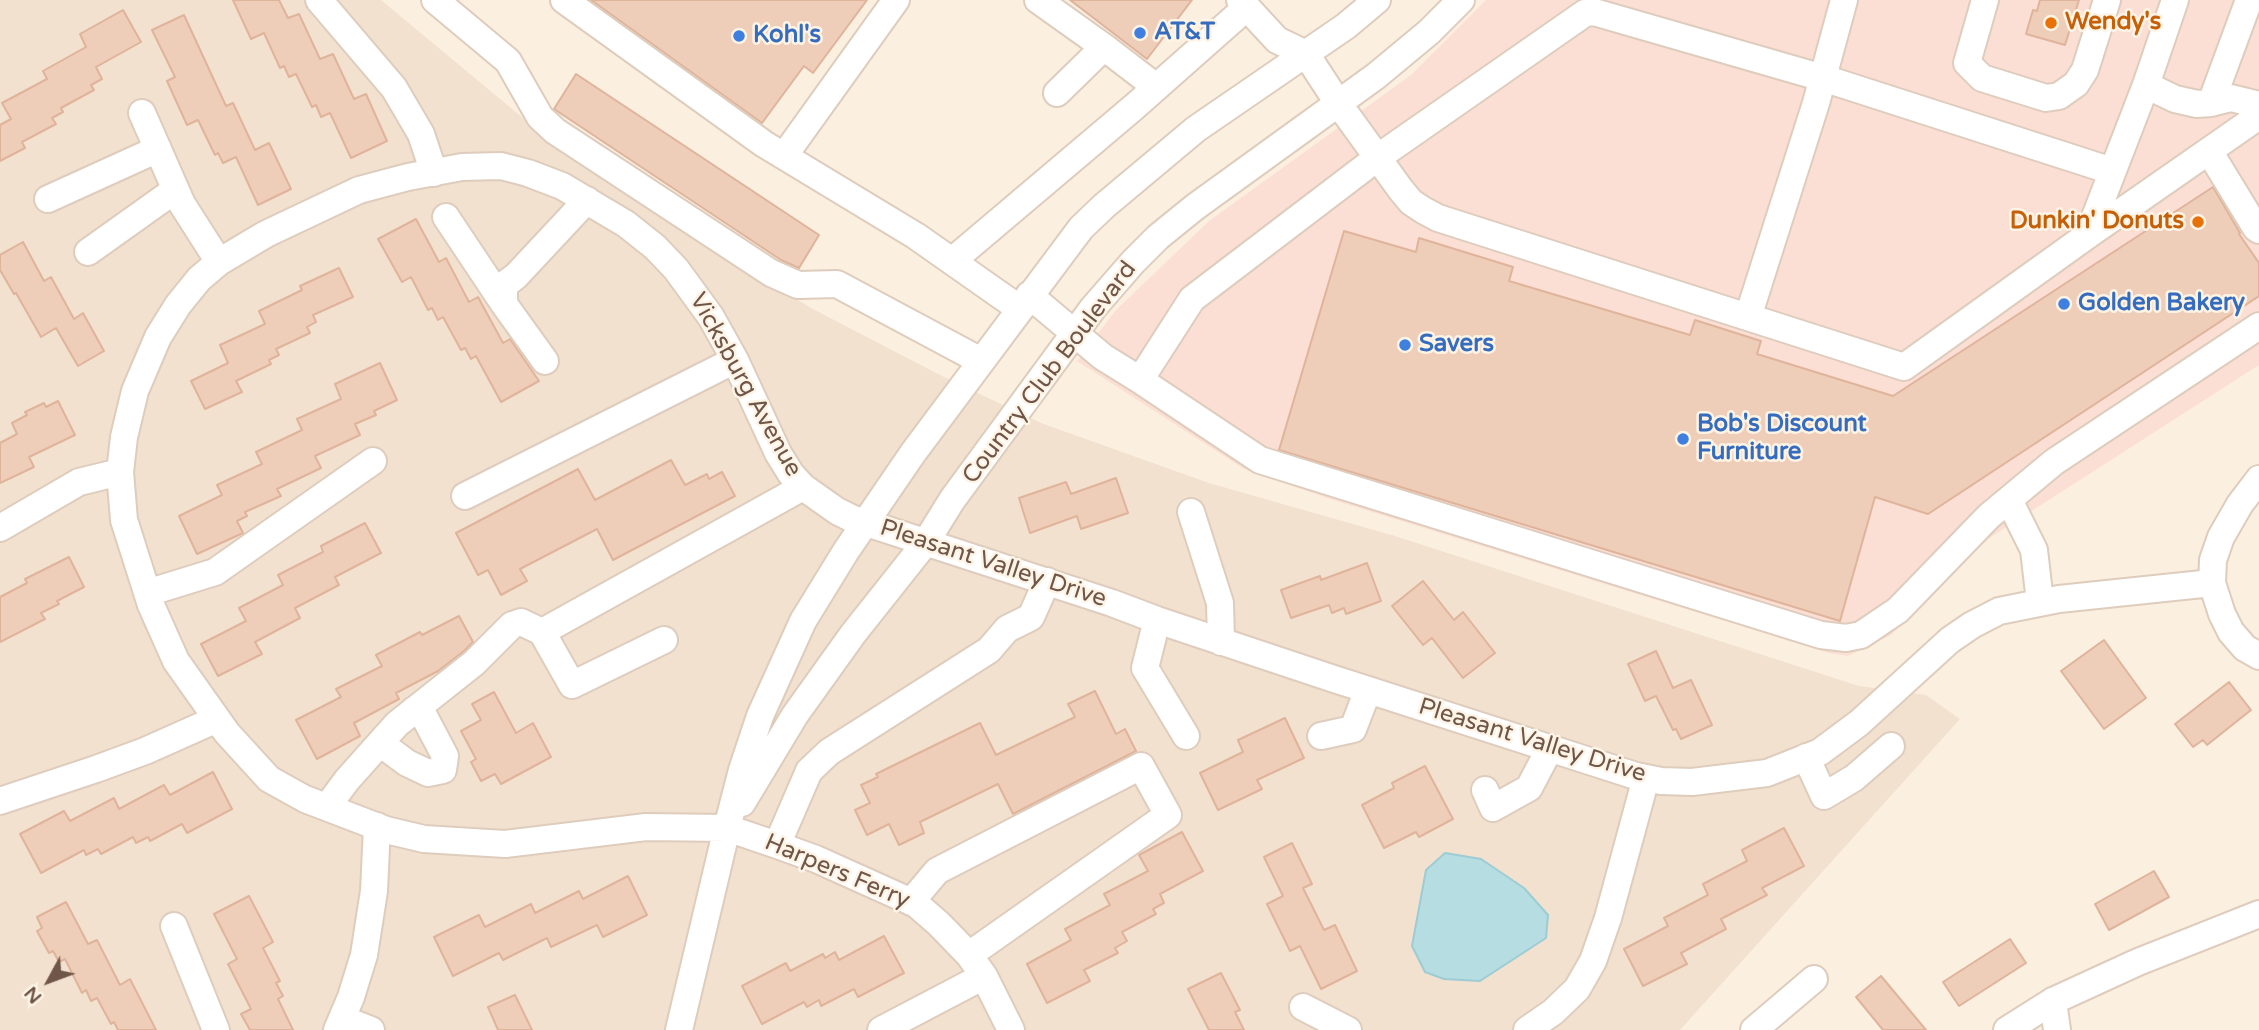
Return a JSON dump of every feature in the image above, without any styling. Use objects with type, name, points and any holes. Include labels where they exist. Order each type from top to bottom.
[{"type":"street","points":[[320,0],[394,88],[421,134],[434,173]]},
{"type":"street","points":[[435,0],[508,61],[540,117],[555,131],[771,273],[798,285],[837,284],[981,361]]},
{"type":"street","points":[[564,0],[784,156],[916,236],[951,261],[1025,302],[1103,357],[1260,460],[1821,635],[1846,638],[1861,635],[1898,610],[1989,516],[2054,462],[2259,326]]},
{"type":"street","points":[[784,156],[897,0]]},
{"type":"street","name":"Country Club Boulevard","points":[[679,1030],[727,828],[756,727],[780,669],[821,588],[981,361],[1081,228],[1196,129],[1346,26],[1377,0]]},
{"type":"street","name":"Country Club Boulevard","points":[[727,828],[795,715],[853,634],[926,542],[952,500],[1112,285],[1158,237],[1429,32],[1461,0]]},
{"type":"street","points":[[1748,317],[1823,78],[1844,0]]},
{"type":"street","points":[[1967,63],[1985,0]]},
{"type":"street","points":[[1967,63],[1990,65],[2034,78],[2056,77],[2068,69],[2072,61],[2091,0]]},
{"type":"street","points":[[1967,63],[1982,78],[2046,97],[2059,96],[2076,84],[2085,70],[2107,0]]},
{"type":"street","points":[[2088,234],[2146,85],[2175,0]]},
{"type":"street","points":[[2211,103],[2249,0]]},
{"type":"street","points":[[1046,2],[1156,87]]},
{"type":"street","points":[[951,261],[1156,87],[1243,4],[1276,40],[1306,54],[1377,158],[1411,202],[1438,218],[1905,367],[2088,234],[2259,116]]},
{"type":"street","points":[[1140,380],[1192,299],[1377,158],[1585,13],[1594,12],[1823,78],[2112,171]]},
{"type":"street","points":[[1057,93],[1104,47]]},
{"type":"street","points":[[2146,85],[2175,99],[2197,104],[2231,98],[2259,104]]},
{"type":"street","points":[[142,113],[182,204],[219,262]]},
{"type":"street","points":[[48,199],[158,149]]},
{"type":"street","points":[[2209,151],[2259,230]]},
{"type":"street","name":"Vicksburg Avenue","points":[[727,828],[646,827],[505,844],[424,839],[377,826],[305,799],[268,779],[217,719],[176,662],[147,593],[124,520],[120,472],[124,437],[135,391],[158,337],[178,305],[199,279],[219,262],[265,234],[359,190],[463,167],[501,166],[528,173],[562,186],[626,224],[676,269],[711,317],[791,474],[803,487],[838,511],[866,522]]},
{"type":"street","points":[[89,252],[176,190]]},
{"type":"street","points":[[504,304],[504,285],[516,276],[587,200]]},
{"type":"street","points":[[446,217],[545,361]]},
{"type":"street","points":[[465,496],[735,360]]},
{"type":"street","points":[[147,593],[215,572],[373,461]]},
{"type":"street","points":[[0,528],[79,482],[120,472]]},
{"type":"street","points":[[2259,479],[2240,504],[2221,537],[2213,560],[2212,583],[2231,632],[2245,648],[2259,656]]},
{"type":"street","points":[[542,632],[803,487]]},
{"type":"street","points":[[2009,500],[2034,550],[2040,602]]},
{"type":"street","points":[[1191,512],[1220,603],[1221,642]]},
{"type":"street","name":"Pleasant Valley Drive","points":[[866,522],[1221,642],[1550,748],[1646,778],[1692,782],[1767,773],[1820,752],[1844,736],[1911,673],[1972,625],[1999,611],[2040,602],[2212,583]]},
{"type":"street","points":[[777,845],[809,771],[829,752],[989,650],[1007,629],[1031,617],[1047,581]]},
{"type":"street","points":[[1157,620],[1145,668],[1186,736]]},
{"type":"street","points":[[327,807],[347,780],[397,724],[474,663],[512,625],[521,622],[542,632],[572,685],[664,640]]},
{"type":"street","points":[[1321,736],[1353,729],[1368,690]]},
{"type":"street","points":[[380,743],[407,764],[428,773],[443,770],[445,756],[425,718],[414,710]]},
{"type":"street","points":[[0,801],[145,751],[217,719]]},
{"type":"street","points":[[1806,757],[1824,796],[1854,778],[1891,746]]},
{"type":"street","points":[[1485,790],[1493,808],[1529,788],[1550,748]]},
{"type":"street","points":[[881,1030],[976,966],[1168,815],[1141,766],[937,871],[911,902]]},
{"type":"street","points":[[1527,1030],[1553,1012],[1577,989],[1593,961],[1615,895],[1646,778]]},
{"type":"street","points":[[371,1030],[340,1024],[364,955],[374,891],[377,826]]},
{"type":"street","name":"Harpers Ferry","points":[[727,828],[816,859],[911,902],[939,924],[976,966],[1011,1030]]},
{"type":"street","points":[[2007,1030],[2053,1001],[2138,962],[2259,914]]},
{"type":"street","points":[[174,926],[216,1030]]},
{"type":"street","points":[[1755,1030],[1814,979]]},
{"type":"street","points":[[2053,1001],[2057,1030]]},
{"type":"street","points":[[1303,1007],[1348,1030]]},
{"type":"shaded area","points":[[0,0],[381,0],[535,128],[702,241],[811,308],[942,376],[1041,423],[1209,483],[1395,536],[1859,686],[1926,695],[1960,719],[1680,1030],[0,1030]]},
{"type":"shaded area","points":[[1486,0],[2259,0],[2259,365],[1988,539],[1891,635],[1848,656],[1828,653],[1330,499],[1244,469],[1077,361],[1116,310],[1209,221],[1411,75]]},
{"type":"water","points":[[1445,853],[1481,859],[1524,888],[1548,915],[1546,938],[1480,981],[1444,979],[1425,972],[1412,946],[1426,870]]},
{"type":"building","points":[[233,0],[279,0],[288,18],[299,14],[320,59],[333,54],[354,99],[366,94],[387,141],[351,158],[330,113],[321,117],[316,105],[312,107],[296,74],[289,77],[284,66],[280,68],[264,33],[251,39]]},
{"type":"building","name":"Kohl's","points":[[591,0],[867,0],[813,73],[804,66],[762,123]]},
{"type":"building","name":"AT&T","points":[[1070,0],[1192,0],[1147,59]]},
{"type":"building","name":"Wendy's","points":[[2040,0],[2079,0],[2065,45],[2026,34],[2033,10],[2037,11]]},
{"type":"building","points":[[123,10],[141,42],[96,67],[102,79],[91,85],[94,90],[61,108],[63,112],[52,118],[56,124],[22,142],[25,148],[0,161],[0,125],[11,119],[2,103],[47,79],[43,71],[86,47],[80,34]]},
{"type":"building","points":[[184,15],[226,106],[233,103],[255,150],[269,143],[291,189],[258,205],[236,157],[223,163],[218,153],[215,155],[198,120],[187,125],[167,81],[175,77],[152,30]]},
{"type":"building","points":[[576,74],[819,235],[799,268],[781,260],[554,109]]},
{"type":"building","points":[[2213,187],[2259,263],[2259,296],[1928,514],[1875,497],[1840,621],[1279,450],[1344,231],[1416,252],[1419,238],[1513,267],[1509,281],[1690,335],[1695,320],[1761,341],[1757,354],[1893,396]]},
{"type":"building","points":[[416,219],[439,262],[446,258],[469,302],[478,297],[503,343],[510,339],[539,381],[501,402],[476,356],[471,359],[465,348],[461,350],[443,317],[438,320],[432,308],[428,310],[411,277],[402,282],[378,239]]},
{"type":"building","points":[[23,242],[44,281],[51,277],[74,319],[83,313],[104,351],[78,366],[56,328],[41,337],[0,270],[0,255]]},
{"type":"building","points":[[339,268],[353,297],[313,315],[316,322],[307,327],[310,333],[276,349],[279,355],[269,360],[271,364],[236,381],[242,392],[205,409],[191,381],[228,363],[220,345],[265,324],[259,311],[302,290],[300,286]]},
{"type":"building","points":[[380,363],[397,400],[374,411],[376,415],[355,424],[360,435],[315,456],[321,468],[277,489],[281,496],[245,512],[247,516],[237,521],[243,533],[197,554],[179,516],[222,495],[217,485],[262,464],[256,452],[302,430],[297,419],[341,399],[335,384]]},
{"type":"building","points":[[58,401],[75,435],[29,457],[34,467],[0,483],[0,443],[17,434],[12,423],[27,415],[25,412],[44,403],[46,407]]},
{"type":"building","points":[[671,460],[685,485],[707,474],[709,479],[722,472],[735,496],[613,560],[597,529],[520,569],[527,581],[501,595],[488,570],[478,575],[456,533],[578,469],[595,500]]},
{"type":"building","points":[[1116,478],[1128,513],[1081,529],[1077,516],[1030,533],[1019,498],[1066,482],[1071,494]]},
{"type":"building","points":[[365,523],[381,553],[335,577],[339,585],[295,608],[300,618],[255,642],[262,654],[218,676],[201,644],[246,621],[239,608],[283,585],[278,575],[323,552],[321,546]]},
{"type":"building","points":[[69,557],[84,587],[41,613],[45,619],[0,642],[0,597],[27,583],[25,579]]},
{"type":"building","points":[[1367,563],[1381,601],[1346,614],[1344,608],[1332,613],[1329,605],[1291,618],[1281,590],[1320,576],[1321,580]]},
{"type":"building","points":[[1423,581],[1454,620],[1463,612],[1495,653],[1463,678],[1432,638],[1423,645],[1392,606]]},
{"type":"building","points":[[459,616],[473,642],[438,671],[396,693],[399,699],[354,723],[360,736],[317,759],[296,720],[341,697],[336,689],[382,666],[376,655],[420,632],[422,635]]},
{"type":"building","points":[[2104,640],[2146,698],[2104,729],[2061,671]]},
{"type":"building","points":[[1656,651],[1673,688],[1691,680],[1712,725],[1681,739],[1676,729],[1673,730],[1656,696],[1645,701],[1628,664]]},
{"type":"building","points":[[2229,682],[2251,710],[2207,745],[2203,740],[2193,747],[2175,724]]},
{"type":"building","points":[[1095,691],[1116,734],[1125,729],[1136,751],[1013,814],[998,784],[920,822],[924,833],[899,845],[889,824],[867,835],[855,810],[870,803],[861,785],[878,777],[876,774],[980,723],[996,755],[1075,717],[1068,704]]},
{"type":"building","points":[[494,692],[516,733],[533,723],[551,757],[501,784],[495,774],[481,781],[471,762],[476,759],[461,731],[481,720],[472,704]]},
{"type":"building","points":[[1285,718],[1304,758],[1257,780],[1262,789],[1218,810],[1200,773],[1243,752],[1238,740]]},
{"type":"building","points":[[1425,766],[1453,819],[1419,837],[1416,832],[1384,848],[1362,805],[1394,788],[1392,783]]},
{"type":"building","points":[[213,772],[232,809],[187,833],[182,824],[150,841],[148,837],[136,843],[133,837],[101,854],[98,849],[86,855],[84,850],[41,873],[20,834],[64,811],[70,821],[114,798],[119,809],[164,785],[170,795]]},
{"type":"building","points":[[1784,828],[1804,866],[1762,888],[1767,895],[1721,919],[1726,929],[1681,953],[1687,964],[1643,986],[1624,949],[1668,926],[1664,918],[1708,895],[1703,884],[1747,861],[1742,850]]},
{"type":"building","points":[[1182,832],[1203,871],[1160,894],[1164,903],[1153,909],[1156,914],[1122,932],[1127,941],[1115,948],[1118,953],[1084,970],[1090,981],[1047,1003],[1027,964],[1071,940],[1065,929],[1110,905],[1104,894],[1148,871],[1139,855]]},
{"type":"building","points":[[1292,843],[1312,884],[1303,888],[1324,930],[1335,925],[1357,971],[1321,989],[1300,946],[1290,951],[1267,904],[1283,896],[1264,857]]},
{"type":"building","points":[[2154,871],[2169,897],[2109,930],[2095,904]]},
{"type":"building","points":[[628,876],[647,915],[603,937],[597,925],[551,947],[547,938],[503,960],[499,953],[453,976],[434,937],[479,915],[485,927],[531,904],[535,913],[579,891],[583,899]]},
{"type":"building","points":[[249,896],[273,942],[263,948],[280,981],[276,983],[283,996],[278,999],[293,1030],[250,1030],[241,1014],[251,1009],[228,964],[237,959],[214,914]]},
{"type":"building","points":[[66,902],[88,944],[97,940],[120,985],[130,979],[156,1030],[118,1030],[114,1022],[111,1024],[97,998],[91,1001],[86,990],[82,993],[65,959],[59,962],[53,951],[49,953],[37,931],[42,928],[37,917]]},
{"type":"building","points":[[884,936],[904,973],[858,997],[854,989],[821,1006],[819,1000],[807,1007],[804,1002],[762,1024],[742,986],[786,963],[790,971],[823,954],[825,958],[835,952],[839,960]]},
{"type":"building","points":[[2010,939],[2026,963],[1959,1006],[1943,982]]},
{"type":"building","points":[[1221,973],[1240,1010],[1235,1012],[1244,1030],[1209,1030],[1188,989]]},
{"type":"building","points":[[1881,976],[1926,1030],[1883,1030],[1856,997]]},
{"type":"building","points":[[515,995],[532,1030],[498,1030],[488,1007]]},
{"type":"place","name":"Wendy's","points":[[2051,23]]},
{"type":"place","name":"AT&T","points":[[1140,33]]},
{"type":"place","name":"Kohl's","points":[[739,36]]},
{"type":"place","name":"Dunkin' Donuts","points":[[2198,222]]},
{"type":"place","name":"Golden Bakery","points":[[2064,304]]},
{"type":"place","name":"Savers","points":[[1405,345]]},
{"type":"place","name":"Bob's Discount Furniture","points":[[1683,439]]}]
